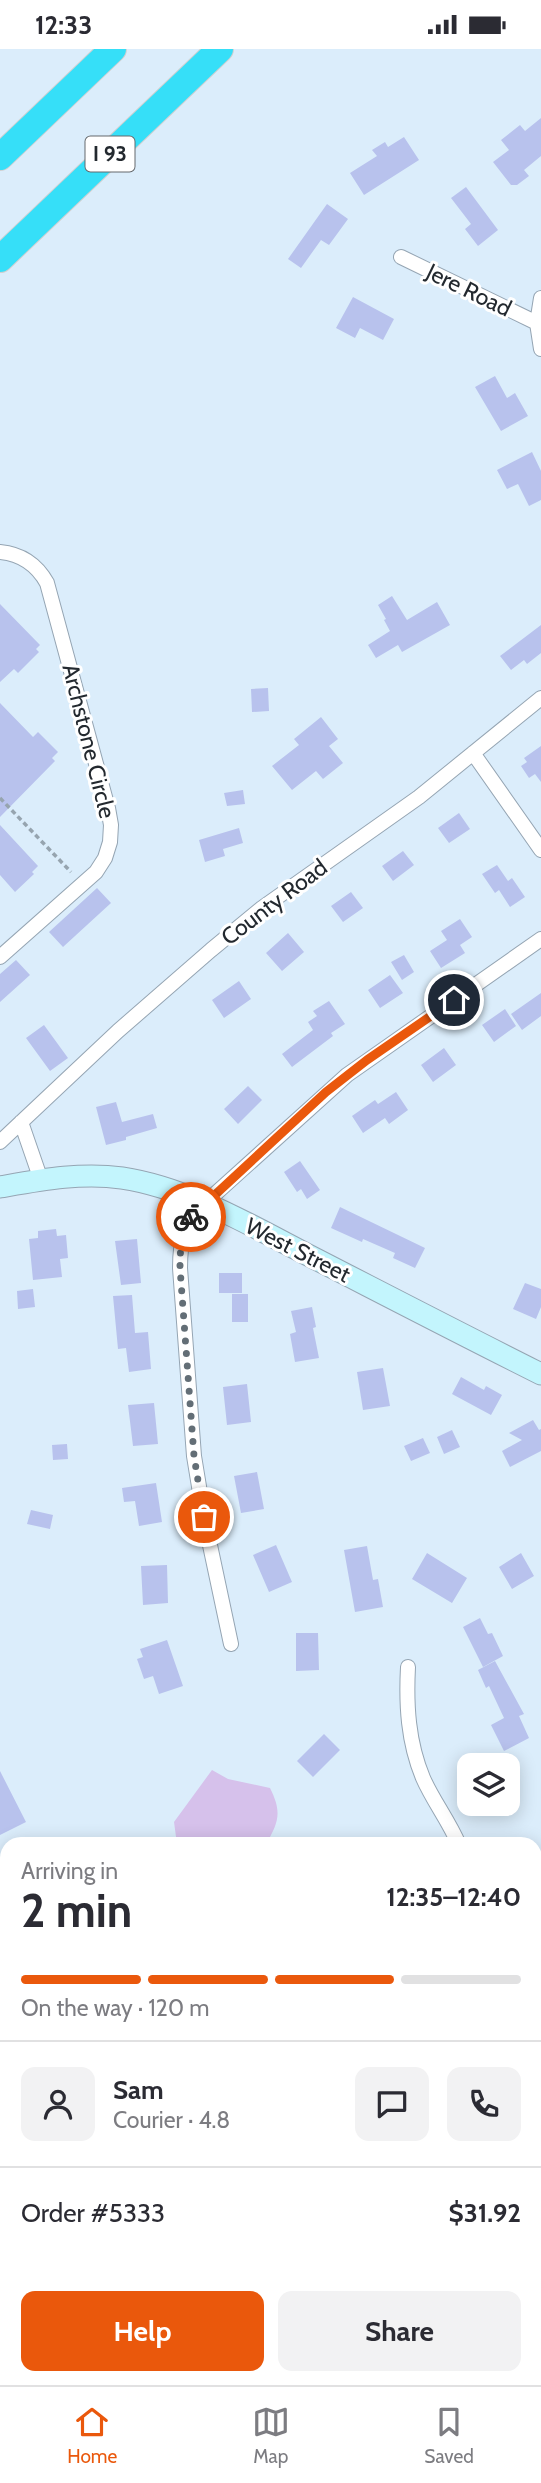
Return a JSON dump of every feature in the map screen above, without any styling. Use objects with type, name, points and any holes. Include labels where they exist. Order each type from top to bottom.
[{"type":"highway","points":[[0,157],[113,49]]},
{"type":"highway","name":"I 93","points":[[0,259],[220,49]]},
{"type":"main road","name":"West Street","points":[[0,1187],[75,1176],[119,1178],[161,1187],[258,1230],[541,1374]]},
{"type":"street","name":"Jere Road","points":[[401,257],[537,323]]},
{"type":"street","points":[[541,297],[537,323],[541,349]]},
{"type":"street","name":"Archstone Circle","points":[[0,552],[25,559],[39,571],[47,583],[110,814],[111,836],[107,853],[96,872],[0,957]]},
{"type":"street","name":"County Road","points":[[0,1142],[118,1031],[242,925],[419,797],[541,698]]},
{"type":"street","points":[[473,753],[541,850]]},
{"type":"street","points":[[231,1644],[194,1456],[180,1268],[181,1242],[185,1228],[204,1204],[346,1075],[541,939]]},
{"type":"street","points":[[21,1122],[41,1180]]},
{"type":"street","points":[[408,1667],[406,1698],[414,1750],[423,1777],[455,1837]]},
{"type":"path","points":[[0,798],[83,884]]},
{"type":"shaded area","points":[[212,1770],[228,1779],[270,1788],[277,1810],[270,1837],[176,1837],[174,1822]]},
{"type":"building","points":[[541,118],[541,156],[524,170],[529,176],[517,185],[511,185],[493,162],[509,150],[501,140],[520,125],[525,131]]},
{"type":"building","points":[[404,137],[419,160],[364,195],[350,173],[377,156],[372,150],[385,142],[388,147]]},
{"type":"building","points":[[466,187],[498,230],[478,246],[465,229],[471,224],[451,198]]},
{"type":"building","points":[[327,204],[348,219],[329,245],[321,240],[301,268],[288,259]]},
{"type":"building","points":[[353,297],[394,319],[383,340],[360,328],[355,338],[336,328]]},
{"type":"building","points":[[495,376],[507,398],[515,393],[528,416],[501,431],[475,387]]},
{"type":"building","points":[[532,452],[541,471],[541,500],[529,506],[518,484],[507,489],[497,470]]},
{"type":"building","points":[[392,596],[407,620],[437,602],[450,625],[402,652],[398,645],[376,658],[368,645],[390,631],[378,605]]},
{"type":"building","points":[[0,604],[40,645],[36,649],[39,652],[18,673],[14,669],[0,682]]},
{"type":"building","points":[[541,625],[541,653],[527,664],[524,660],[511,670],[500,656]]},
{"type":"building","points":[[268,688],[269,711],[252,712],[251,689]]},
{"type":"building","points":[[0,703],[33,737],[38,732],[58,752],[52,758],[55,761],[0,817]]},
{"type":"building","points":[[321,717],[338,739],[329,746],[343,763],[323,779],[316,771],[292,790],[272,766],[299,745],[294,739]]},
{"type":"building","points":[[541,746],[541,782],[535,774],[529,778],[521,766],[527,762],[524,758]]},
{"type":"building","points":[[243,790],[245,804],[227,806],[224,793]]},
{"type":"building","points":[[459,813],[470,829],[449,843],[438,828]]},
{"type":"building","points":[[0,825],[38,866],[32,872],[34,874],[15,892],[0,875]]},
{"type":"building","points":[[239,828],[243,843],[223,849],[225,856],[205,862],[199,840]]},
{"type":"building","points":[[403,851],[414,865],[393,881],[382,866]]},
{"type":"building","points":[[497,865],[508,881],[512,878],[525,897],[510,907],[499,890],[495,893],[482,874]]},
{"type":"building","points":[[97,888],[111,903],[63,947],[49,932]]},
{"type":"building","points":[[351,892],[363,908],[343,922],[331,906]]},
{"type":"building","points":[[460,919],[472,937],[460,945],[465,953],[441,968],[430,951],[447,940],[441,931]]},
{"type":"building","points":[[288,933],[304,952],[282,971],[266,953]]},
{"type":"building","points":[[404,955],[414,972],[402,980],[391,962]]},
{"type":"building","points":[[16,960],[30,975],[0,1002],[0,974]]},
{"type":"building","points":[[390,975],[403,993],[380,1008],[368,990]]},
{"type":"building","points":[[239,981],[251,999],[224,1018],[212,1000]]},
{"type":"building","points":[[541,993],[541,1016],[522,1030],[511,1014]]},
{"type":"building","points":[[329,1001],[345,1024],[292,1067],[282,1054],[313,1030],[308,1022],[317,1016],[313,1011]]},
{"type":"building","points":[[505,1009],[516,1026],[494,1042],[482,1025]]},
{"type":"building","points":[[44,1025],[68,1058],[50,1071],[26,1038]]},
{"type":"building","points":[[444,1048],[456,1065],[433,1082],[421,1065]]},
{"type":"building","points":[[248,1086],[262,1100],[238,1124],[224,1109]]},
{"type":"building","points":[[396,1092],[408,1110],[389,1124],[385,1118],[363,1133],[352,1116],[375,1100],[378,1104]]},
{"type":"building","points":[[116,1102],[122,1122],[153,1114],[157,1128],[106,1145],[96,1107]]},
{"type":"building","points":[[300,1161],[320,1190],[307,1199],[301,1189],[297,1192],[284,1172]]},
{"type":"building","points":[[340,1207],[425,1248],[415,1268],[393,1258],[395,1253],[331,1228]]},
{"type":"building","points":[[56,1229],[57,1236],[66,1235],[68,1258],[60,1259],[62,1277],[33,1280],[29,1239],[38,1238],[38,1231]]},
{"type":"building","points":[[137,1239],[141,1283],[121,1285],[115,1241]]},
{"type":"building","points":[[219,1273],[242,1273],[242,1293],[219,1293]]},
{"type":"building","points":[[525,1283],[541,1289],[541,1307],[536,1319],[513,1309]]},
{"type":"building","points":[[33,1289],[35,1307],[18,1309],[17,1291]]},
{"type":"building","points":[[232,1294],[248,1294],[248,1322],[232,1322]]},
{"type":"building","points":[[132,1295],[135,1333],[148,1332],[151,1369],[129,1372],[126,1348],[118,1349],[113,1296]]},
{"type":"building","points":[[312,1307],[319,1358],[295,1362],[290,1334],[296,1332],[291,1311]]},
{"type":"building","points":[[383,1368],[390,1406],[363,1410],[357,1372]]},
{"type":"building","points":[[461,1377],[484,1390],[486,1386],[502,1395],[491,1415],[452,1394]]},
{"type":"building","points":[[247,1384],[251,1422],[227,1425],[223,1387]]},
{"type":"building","points":[[154,1403],[158,1444],[133,1446],[128,1405]]},
{"type":"building","points":[[533,1420],[539,1430],[541,1429],[541,1451],[510,1467],[502,1451],[522,1440],[509,1433]]},
{"type":"building","points":[[452,1430],[460,1447],[444,1454],[437,1437]]},
{"type":"building","points":[[423,1438],[430,1453],[411,1461],[404,1446]]},
{"type":"building","points":[[67,1444],[68,1459],[53,1460],[52,1445]]},
{"type":"building","points":[[257,1472],[264,1509],[241,1513],[234,1476]]},
{"type":"building","points":[[156,1483],[162,1522],[139,1526],[135,1501],[124,1502],[122,1488]]},
{"type":"building","points":[[31,1510],[53,1515],[50,1529],[27,1524]]},
{"type":"building","points":[[276,1545],[292,1582],[269,1592],[253,1555]]},
{"type":"building","points":[[367,1546],[373,1580],[378,1579],[383,1607],[355,1612],[344,1550]]},
{"type":"building","points":[[427,1553],[467,1578],[452,1603],[412,1579]]},
{"type":"building","points":[[521,1553],[534,1576],[512,1589],[499,1567]]},
{"type":"building","points":[[167,1565],[168,1603],[143,1605],[141,1566]]},
{"type":"building","points":[[480,1618],[488,1634],[492,1633],[503,1656],[483,1667],[463,1627]]},
{"type":"building","points":[[296,1633],[318,1633],[319,1670],[296,1671]]},
{"type":"building","points":[[167,1640],[183,1686],[159,1694],[153,1676],[144,1679],[137,1659],[143,1657],[140,1649]]},
{"type":"building","points":[[495,1661],[524,1714],[519,1716],[529,1738],[504,1751],[491,1725],[504,1718],[478,1670]]},
{"type":"building","points":[[324,1734],[340,1750],[313,1777],[297,1761]]},
{"type":"building","points":[[0,1771],[26,1822],[0,1835]]},
{"type":"way so far","points":[[191,1217],[181,1242],[180,1268],[194,1456],[204,1517]]},
{"type":"route","points":[[191,1217],[326,1092],[454,1000]]}]
